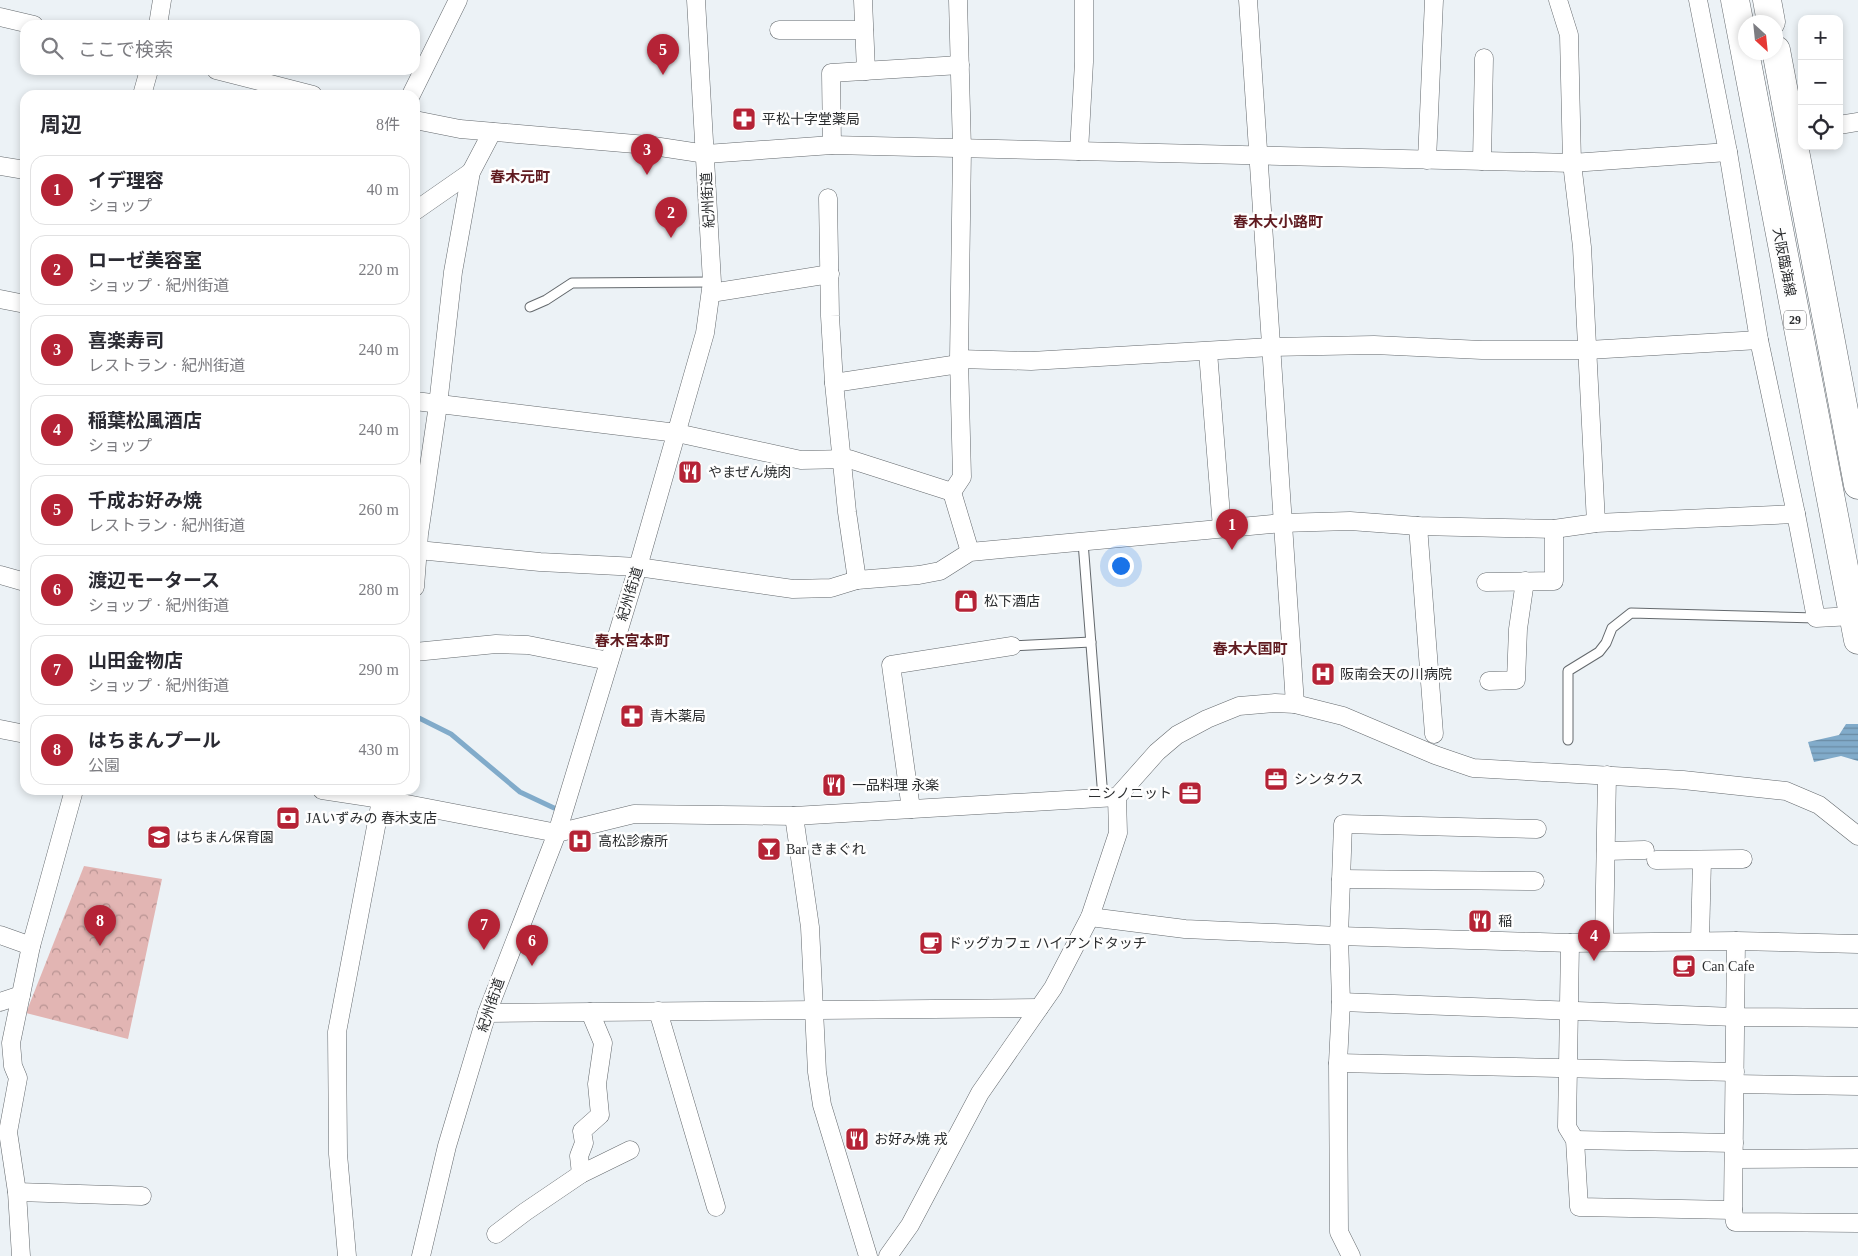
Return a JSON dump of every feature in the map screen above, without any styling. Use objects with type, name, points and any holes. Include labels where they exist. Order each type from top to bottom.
[{"type":"main road","name":"大阪臨海線","points":[[1735,0],[1760,139],[1856,628]]},
{"type":"main road","points":[[1767,0],[1770,15]]},
{"type":"main road","name":"29","points":[[1778,60],[1796,133],[1858,485]]},
{"type":"street","points":[[159,20],[162,0]]},
{"type":"street","points":[[413,90],[458,0]]},
{"type":"street","name":"紀州街道","points":[[421,1256],[448,1146],[486,1014],[557,833],[610,661],[705,333],[712,287],[696,0]]},
{"type":"street","points":[[863,0],[866,71]]},
{"type":"street","points":[[952,492],[962,477],[959,361],[962,149],[958,0]]},
{"type":"street","points":[[1079,152],[1084,62],[1084,0]]},
{"type":"street","points":[[1248,0],[1282,523],[1296,704]]},
{"type":"street","points":[[1428,160],[1434,0]]},
{"type":"street","points":[[1558,0],[1569,35],[1572,163],[1582,247],[1596,523]]},
{"type":"street","points":[[1698,0],[1728,152],[1759,340],[1816,618],[1856,628]]},
{"type":"street","points":[[0,17],[20,22]]},
{"type":"street","points":[[779,30],[864,30]]},
{"type":"street","points":[[1482,161],[1484,58]]},
{"type":"street","points":[[832,145],[831,73],[960,65]]},
{"type":"street","points":[[143,90],[148,75]]},
{"type":"street","points":[[235,75],[294,90]]},
{"type":"street","points":[[420,121],[460,129],[647,145],[706,154],[832,145],[1572,163],[1728,152]]},
{"type":"street","points":[[1843,124],[1858,122]]},
{"type":"street","points":[[420,520],[438,405],[453,272],[472,172],[492,132]]},
{"type":"street","points":[[1760,139],[1796,133]]},
{"type":"street","points":[[0,166],[20,169]]},
{"type":"street","points":[[420,208],[472,172]]},
{"type":"street","points":[[828,198],[830,316],[834,383],[847,512],[857,580]]},
{"type":"street","points":[[712,287],[830,274]]},
{"type":"street","points":[[0,299],[20,303]]},
{"type":"street","points":[[834,383],[959,361],[1031,361],[1271,347],[1374,345],[1482,350],[1588,350],[1759,340]]},
{"type":"street","points":[[1208,352],[1222,528]]},
{"type":"street","points":[[420,402],[677,433],[801,460],[849,460],[952,492]]},
{"type":"street","points":[[952,492],[970,552]]},
{"type":"street","points":[[420,540],[540,562],[638,566],[793,589],[831,588],[857,580],[940,571],[970,552],[1282,523],[1350,521],[1418,526],[1554,529],[1596,523],[1796,514]]},
{"type":"street","points":[[1418,526],[1434,734]]},
{"type":"street","points":[[1486,582],[1554,581],[1554,529]]},
{"type":"street","points":[[0,576],[20,581]]},
{"type":"street","points":[[1489,681],[1516,680],[1518,629],[1525,581]]},
{"type":"street","points":[[420,652],[496,644],[528,645],[610,661]]},
{"type":"street","points":[[911,809],[891,665],[1012,646]]},
{"type":"street","points":[[347,1256],[338,1154],[337,1032],[382,795],[557,833],[634,814],[794,816],[1110,797],[1177,735],[1207,719],[1238,706],[1296,704],[1343,716],[1435,756],[1474,768],[1683,780],[1786,791],[1819,806],[1858,836]]},
{"type":"street","points":[[0,729],[20,733]]},
{"type":"street","points":[[1604,942],[1607,775]]},
{"type":"street","points":[[21,1256],[17,1192],[8,1132],[18,1078],[13,1066],[11,1043],[31,946],[73,795]]},
{"type":"street","points":[[888,1256],[910,1225],[980,1093],[1053,988],[1090,917],[1118,833],[1110,797]]},
{"type":"street","points":[[794,816],[810,927],[816,1072],[822,1105],[868,1256]]},
{"type":"street","points":[[1352,1256],[1339,1232],[1338,1062],[1341,1002],[1339,936],[1344,824],[1537,829]]},
{"type":"street","points":[[1606,851],[1702,860],[1743,859]]},
{"type":"street","points":[[1700,941],[1702,860]]},
{"type":"street","points":[[1341,879],[1535,881]]},
{"type":"street","points":[[1090,917],[1185,929],[1339,936],[1570,943],[1736,941],[1858,944]]},
{"type":"street","points":[[0,935],[31,946]]},
{"type":"street","points":[[1736,941],[1733,1210],[1735,1222],[1858,1223]]},
{"type":"street","points":[[1570,943],[1567,1127],[1575,1140],[1579,1207],[1733,1210]]},
{"type":"street","points":[[0,1002],[21,996]]},
{"type":"street","points":[[1341,1002],[1735,1017],[1858,1018]]},
{"type":"street","points":[[486,1014],[1039,1008]]},
{"type":"street","points":[[658,1011],[716,1207]]},
{"type":"street","points":[[582,1174],[579,1156],[584,1144],[582,1132],[600,1115],[597,1084],[603,1043],[590,1012]]},
{"type":"street","points":[[1338,1062],[1567,1068],[1858,1086]]},
{"type":"street","points":[[1575,1140],[1858,1158]]},
{"type":"street","points":[[496,1234],[582,1174],[630,1150]]},
{"type":"street","points":[[17,1192],[142,1196]]},
{"type":"lane","points":[[530,307],[546,300],[572,283],[712,287]]},
{"type":"lane","points":[[1084,542],[1091,642],[1110,797]]},
{"type":"lane","points":[[1568,740],[1568,671],[1599,652],[1606,643],[1612,628],[1631,613],[1816,618]]},
{"type":"lane","points":[[1012,646],[1091,642]]},
{"type":"green space","points":[[84,866],[162,879],[128,1039],[26,1013]]},
{"type":"water","points":[[1846,724],[1858,724],[1858,761],[1841,756],[1814,762],[1808,742],[1839,735]]},
{"type":"waterway","points":[[420,718],[451,734],[520,792],[554,808]]},
{"type":"place","name":"千成お好み焼","points":[[663,75]]},
{"type":"place","name":"平松十字堂薬局","points":[[744,119]]},
{"type":"place","name":"喜楽寿司","points":[[647,175]]},
{"type":"place","name":"ローゼ美容室","points":[[671,238]]},
{"type":"place","name":"やまぜん焼肉","points":[[690,472]]},
{"type":"place","name":"イデ理容","points":[[1232,550]]},
{"type":"place","name":"松下酒店","points":[[966,601]]},
{"type":"place","name":"阪南会天の川病院","points":[[1323,674]]},
{"type":"place","name":"青木薬局","points":[[632,716]]},
{"type":"place","name":"シンタクス","points":[[1276,779]]},
{"type":"place","name":"一品料理 永楽","points":[[834,785]]},
{"type":"place","name":"ニシノニット","points":[[1190,793]]},
{"type":"place","name":"JAいずみの 春木支店","points":[[288,818]]},
{"type":"place","name":"はちまん保育園","points":[[159,837]]},
{"type":"place","name":"高松診療所","points":[[580,841]]},
{"type":"place","name":"Bar きまぐれ","points":[[769,849]]},
{"type":"place","name":"稲","points":[[1480,921]]},
{"type":"place","name":"ドッグカフェ ハイアンドタッチ","points":[[931,943]]},
{"type":"place","name":"はちまんプール","points":[[100,946]]},
{"type":"place","name":"山田金物店","points":[[484,950]]},
{"type":"place","name":"稲葉松風酒店","points":[[1594,961]]},
{"type":"place","name":"渡辺モータース","points":[[532,966]]},
{"type":"place","name":"Can Cafe","points":[[1684,966]]},
{"type":"place","name":"お好み焼 戎","points":[[857,1139]]},
{"type":"district","name":"春木元町","points":[[520,177]]},
{"type":"district","name":"春木大小路町","points":[[1278,222]]},
{"type":"district","name":"春木宮本町","points":[[632,641]]},
{"type":"district","name":"春木大国町","points":[[1250,649]]}]
